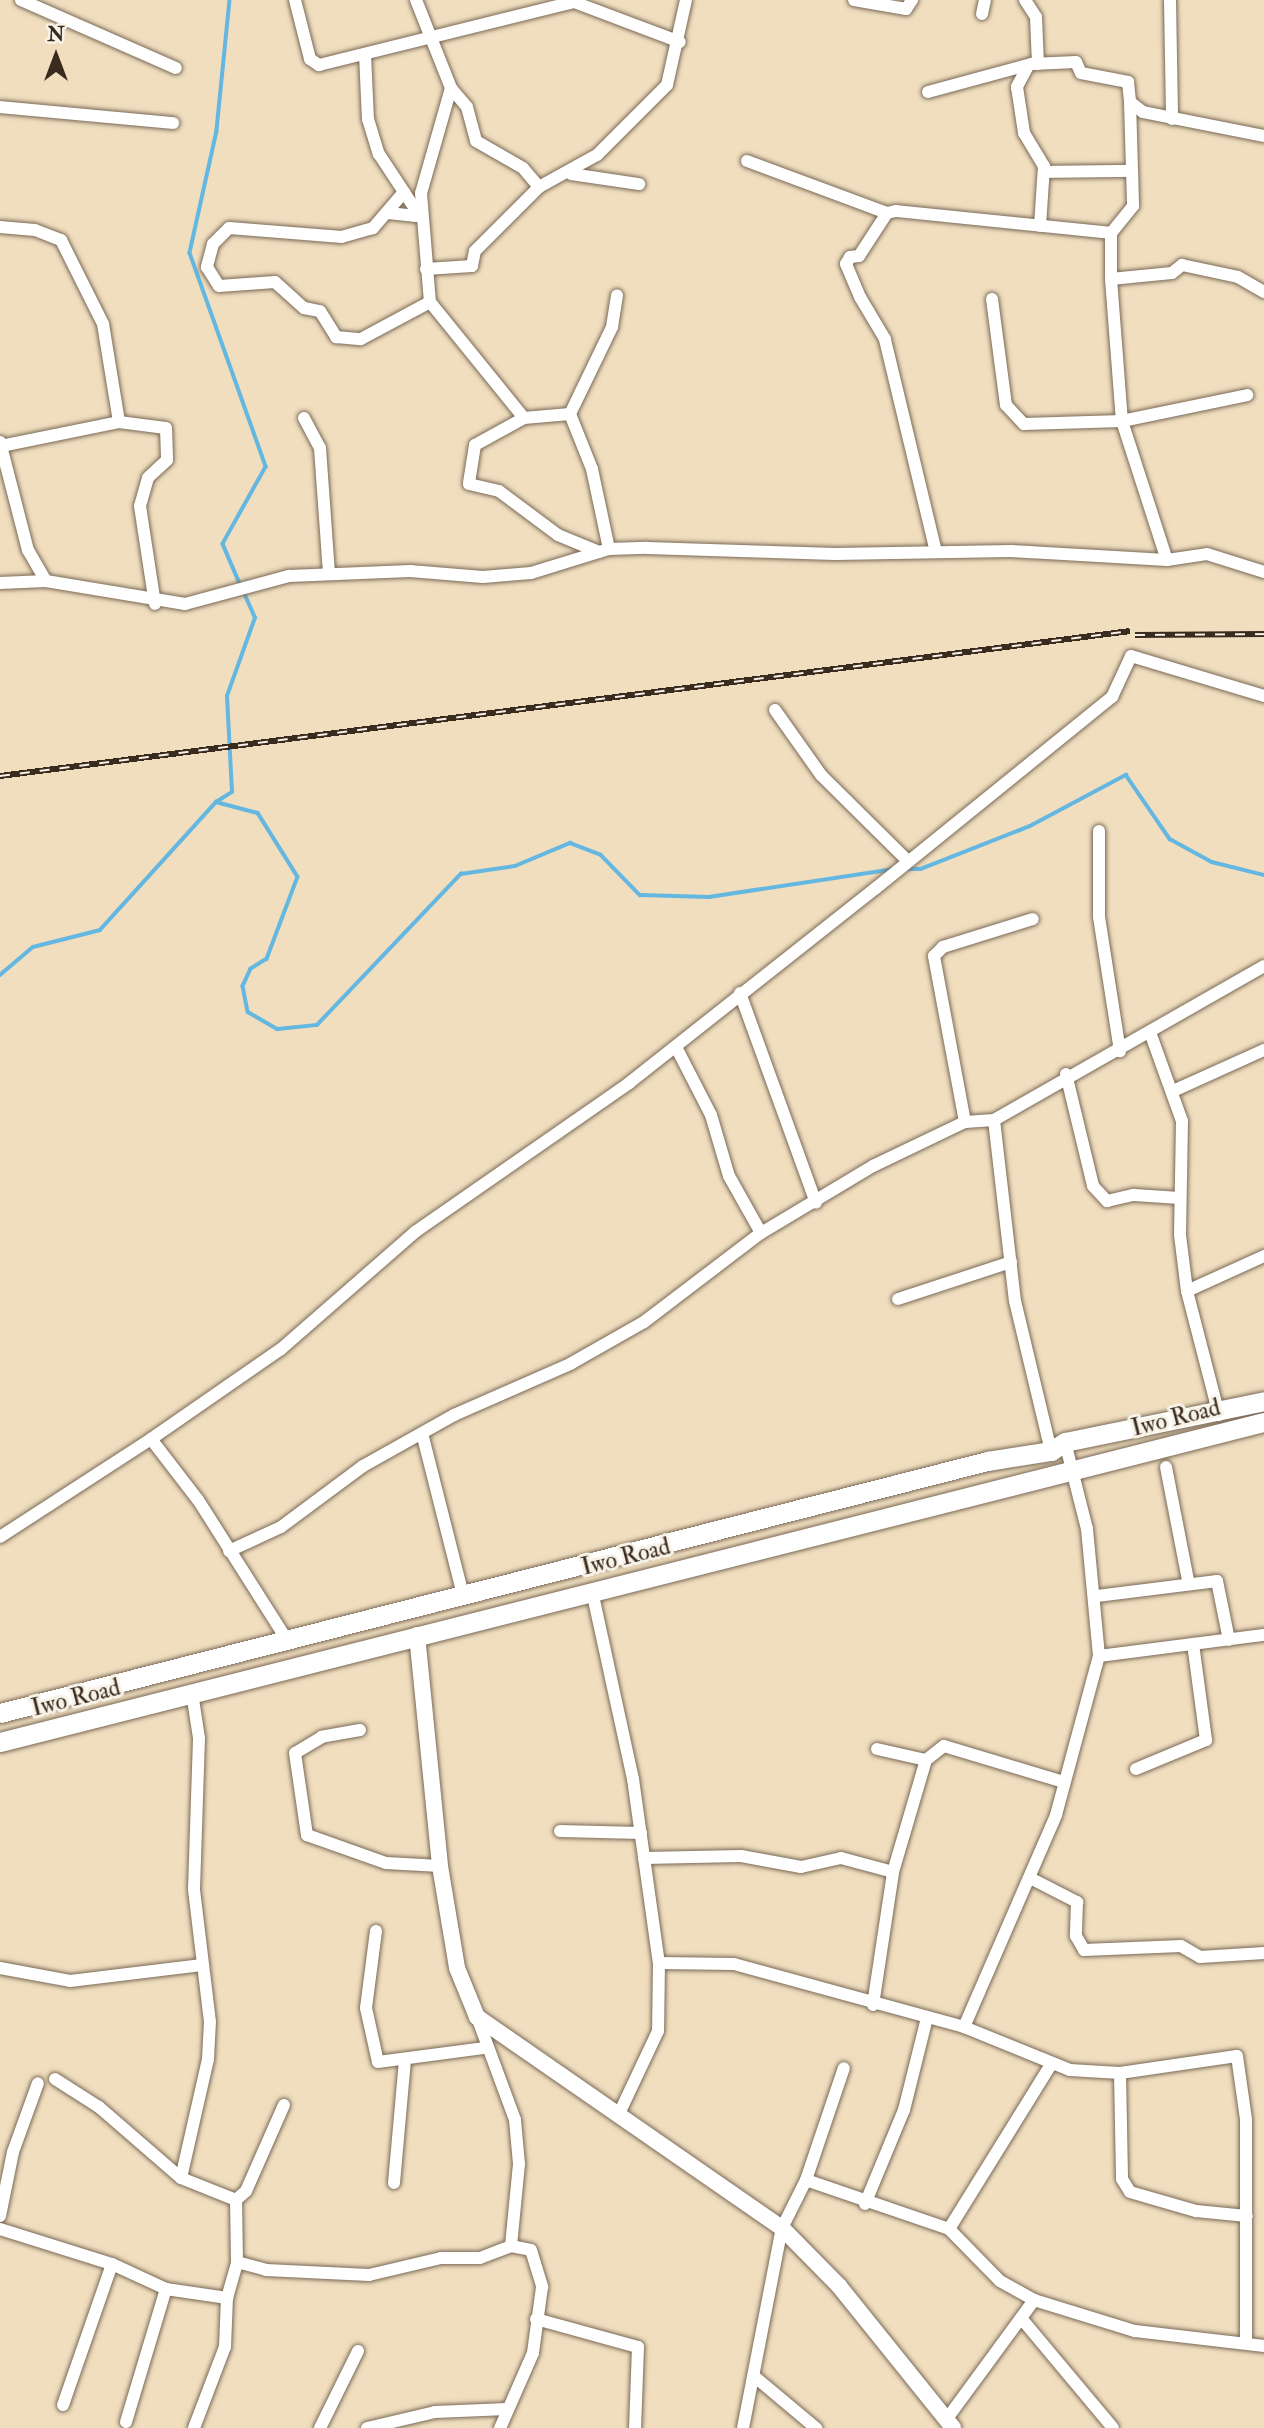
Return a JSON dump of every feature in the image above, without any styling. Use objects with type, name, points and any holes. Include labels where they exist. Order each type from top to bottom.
[{"type":"main road","name":"Iwo Road","points":[[0,1713],[988,1461],[1219,1415],[1264,1401]]},
{"type":"main road","name":"Iwo Road","points":[[0,1742],[1264,1422]]},
{"type":"street","points":[[20,0],[176,68]]},
{"type":"street","points":[[295,0],[313,63],[365,54],[435,36],[513,7],[575,2],[680,43]]},
{"type":"street","points":[[416,0],[435,36],[451,88],[467,107],[475,141],[523,167],[539,187]]},
{"type":"street","points":[[426,269],[472,266],[475,251],[539,187],[571,174],[667,85],[680,43],[686,0]]},
{"type":"street","points":[[854,0],[906,9],[912,0]]},
{"type":"street","points":[[982,14],[985,0]]},
{"type":"street","points":[[1025,0],[1036,17],[1034,64]]},
{"type":"street","points":[[1170,0],[1172,119]]},
{"type":"street","points":[[660,36],[684,20]]},
{"type":"street","points":[[365,54],[368,119],[379,153],[419,216]]},
{"type":"street","points":[[928,92],[1034,64],[1076,62],[1081,73],[1128,82],[1133,206],[1111,233],[1111,279],[1122,421],[1167,561]]},
{"type":"street","points":[[1034,64],[1020,72],[1017,87],[1024,133],[1045,172],[1040,226]]},
{"type":"street","points":[[451,88],[424,173],[419,216],[430,302],[524,418]]},
{"type":"street","points":[[1130,102],[1143,112],[1264,136]]},
{"type":"street","points":[[446,104],[467,107]]},
{"type":"street","points":[[0,107],[173,122]]},
{"type":"street","points":[[1130,123],[1143,112]]},
{"type":"street","points":[[747,160],[887,213],[948,212],[1040,226],[1111,233]]},
{"type":"street","points":[[1045,172],[1132,171]]},
{"type":"street","points":[[571,174],[639,184]]},
{"type":"street","points":[[404,191],[373,228],[342,237],[229,228],[213,244],[207,267],[219,286],[275,282],[304,308],[320,311],[341,338],[361,339],[430,302]]},
{"type":"street","points":[[388,213],[419,216]]},
{"type":"street","points":[[887,213],[859,256],[846,264],[885,339],[936,552]]},
{"type":"street","points":[[0,228],[52,233],[68,249],[103,324],[119,422]]},
{"type":"street","points":[[1111,279],[1172,273],[1182,265],[1238,277],[1264,292]]},
{"type":"street","points":[[604,551],[592,469],[570,414],[612,327],[617,295]]},
{"type":"street","points":[[992,299],[1011,415],[1034,425],[1122,421],[1247,396]]},
{"type":"street","points":[[570,414],[524,418],[475,445],[469,484],[499,491],[558,535],[604,551]]},
{"type":"street","points":[[304,418],[320,448],[329,573]]},
{"type":"street","points":[[46,581],[28,550],[1,444],[119,422],[162,425],[169,436],[167,460],[148,478],[140,506],[155,604]]},
{"type":"street","points":[[0,583],[46,581],[155,604],[197,602],[247,584],[329,573],[484,577],[531,573],[604,551],[936,552],[1167,561],[1207,554],[1264,572]]},
{"type":"street","points":[[0,1537],[151,1439],[281,1349],[415,1232],[676,1047],[740,993],[876,888],[905,860],[1112,697],[1130,656],[1264,696]]},
{"type":"street","points":[[775,710],[821,775],[905,860]]},
{"type":"street","points":[[1100,831],[1099,917],[1120,1051]]},
{"type":"street","points":[[965,1122],[934,956],[943,947],[1033,919]]},
{"type":"street","points":[[229,1551],[281,1527],[363,1466],[423,1437],[493,1394],[570,1364],[645,1322],[761,1233],[816,1203],[873,1166],[965,1122],[994,1119],[1066,1074],[1151,1035],[1264,966]]},
{"type":"street","points":[[740,993],[816,1203]]},
{"type":"street","points":[[1151,1035],[1173,1091],[1184,1146],[1180,1198],[1187,1291],[1219,1415]]},
{"type":"street","points":[[676,1047],[711,1115],[729,1176],[761,1233]]},
{"type":"street","points":[[1173,1091],[1264,1050]]},
{"type":"street","points":[[1066,1074],[1093,1186],[1107,1201],[1134,1195],[1180,1198]]},
{"type":"street","points":[[964,2027],[1032,1879],[1099,1656],[1097,1596],[1072,1469],[1058,1446],[1011,1262],[994,1119]]},
{"type":"street","points":[[1187,1291],[1264,1256]]},
{"type":"street","points":[[898,1299],[1011,1262]]},
{"type":"street","points":[[423,1437],[463,1595]]},
{"type":"street","points":[[151,1439],[287,1640]]},
{"type":"street","points":[[1166,1467],[1188,1580]]},
{"type":"street","points":[[1097,1596],[1188,1580],[1219,1584],[1229,1640]]},
{"type":"street","points":[[592,1591],[641,1833],[659,1963],[658,2031],[618,2116]]},
{"type":"street","points":[[417,1635],[440,1866],[457,1968],[477,2017],[485,2048],[515,2120],[519,2164],[511,2246]]},
{"type":"street","points":[[1099,1656],[1264,1635]]},
{"type":"street","points":[[1136,1769],[1206,1740],[1193,1644]]},
{"type":"street","points":[[181,2178],[208,2059],[194,1889],[199,1738],[192,1693]]},
{"type":"street","points":[[360,1730],[322,1737],[295,1753],[307,1835],[386,1863],[440,1866]]},
{"type":"street","points":[[873,2006],[893,1872],[926,1760],[944,1746],[1063,1782]]},
{"type":"street","points":[[877,1749],[926,1760]]},
{"type":"street","points":[[559,1831],[641,1833]]},
{"type":"street","points":[[645,1858],[741,1856],[809,1867],[841,1858],[893,1872]]},
{"type":"street","points":[[1032,1879],[1077,1902],[1076,1936],[1084,1950],[1181,1946],[1200,1957],[1264,1953]]},
{"type":"street","points":[[376,1931],[366,2008],[378,2062],[485,2048]]},
{"type":"street","points":[[659,1963],[734,1964],[873,2006],[964,2027],[1052,2063],[1120,2073],[1237,2056],[1247,2216],[1247,2342]]},
{"type":"street","points":[[0,1968],[70,1980],[202,1965]]},
{"type":"street","points":[[477,2017],[782,2228],[839,2286],[950,2424],[1034,2300]]},
{"type":"street","points":[[865,2204],[904,2110],[927,2018]]},
{"type":"street","points":[[394,2183],[405,2060]]},
{"type":"street","points":[[949,2230],[1052,2063]]},
{"type":"street","points":[[743,2428],[782,2228],[806,2180],[844,2068]]},
{"type":"street","points":[[1120,2073],[1122,2179],[1130,2192],[1196,2211],[1247,2216]]},
{"type":"street","points":[[55,2080],[99,2107],[181,2178],[236,2200]]},
{"type":"street","points":[[0,2216],[13,2152],[38,2083]]},
{"type":"street","points":[[194,2428],[225,2347],[227,2298],[237,2262],[236,2200],[246,2191],[284,2105]]},
{"type":"street","points":[[806,2180],[865,2204],[949,2230],[1000,2281],[1034,2300],[1135,2331],[1264,2346]]},
{"type":"street","points":[[0,2229],[112,2264],[166,2290],[227,2298]]},
{"type":"street","points":[[237,2262],[266,2270],[369,2275],[440,2258],[480,2258],[511,2246],[524,2245],[539,2263],[533,2353],[500,2428]]},
{"type":"street","points":[[63,2405],[112,2264]]},
{"type":"street","points":[[126,2422],[147,2368],[166,2290]]},
{"type":"street","points":[[1021,2318],[1113,2428]]},
{"type":"street","points":[[536,2319],[638,2347],[635,2428]]},
{"type":"street","points":[[320,2428],[358,2351]]},
{"type":"street","points":[[755,2376],[816,2428]]},
{"type":"street","points":[[367,2428],[435,2412],[507,2409]]},
{"type":"waterway","points":[[230,0],[217,131],[190,253],[266,467],[223,544],[241,586]]},
{"type":"waterway","points":[[216,802],[232,792],[227,696],[255,618],[244,593]]},
{"type":"waterway","points":[[905,869],[921,869],[1030,826],[1126,775],[1170,839],[1212,862],[1264,875]]},
{"type":"waterway","points":[[0,975],[33,947],[100,930],[216,802],[258,813],[298,877],[267,959],[251,969],[243,986],[248,1012],[278,1029],[317,1025],[461,874],[515,866],[570,843],[601,855],[640,895],[709,897],[894,869]]},
{"type":"railway","points":[[0,776],[1130,631]]},
{"type":"railway","points":[[1135,635],[1264,634]]}]
